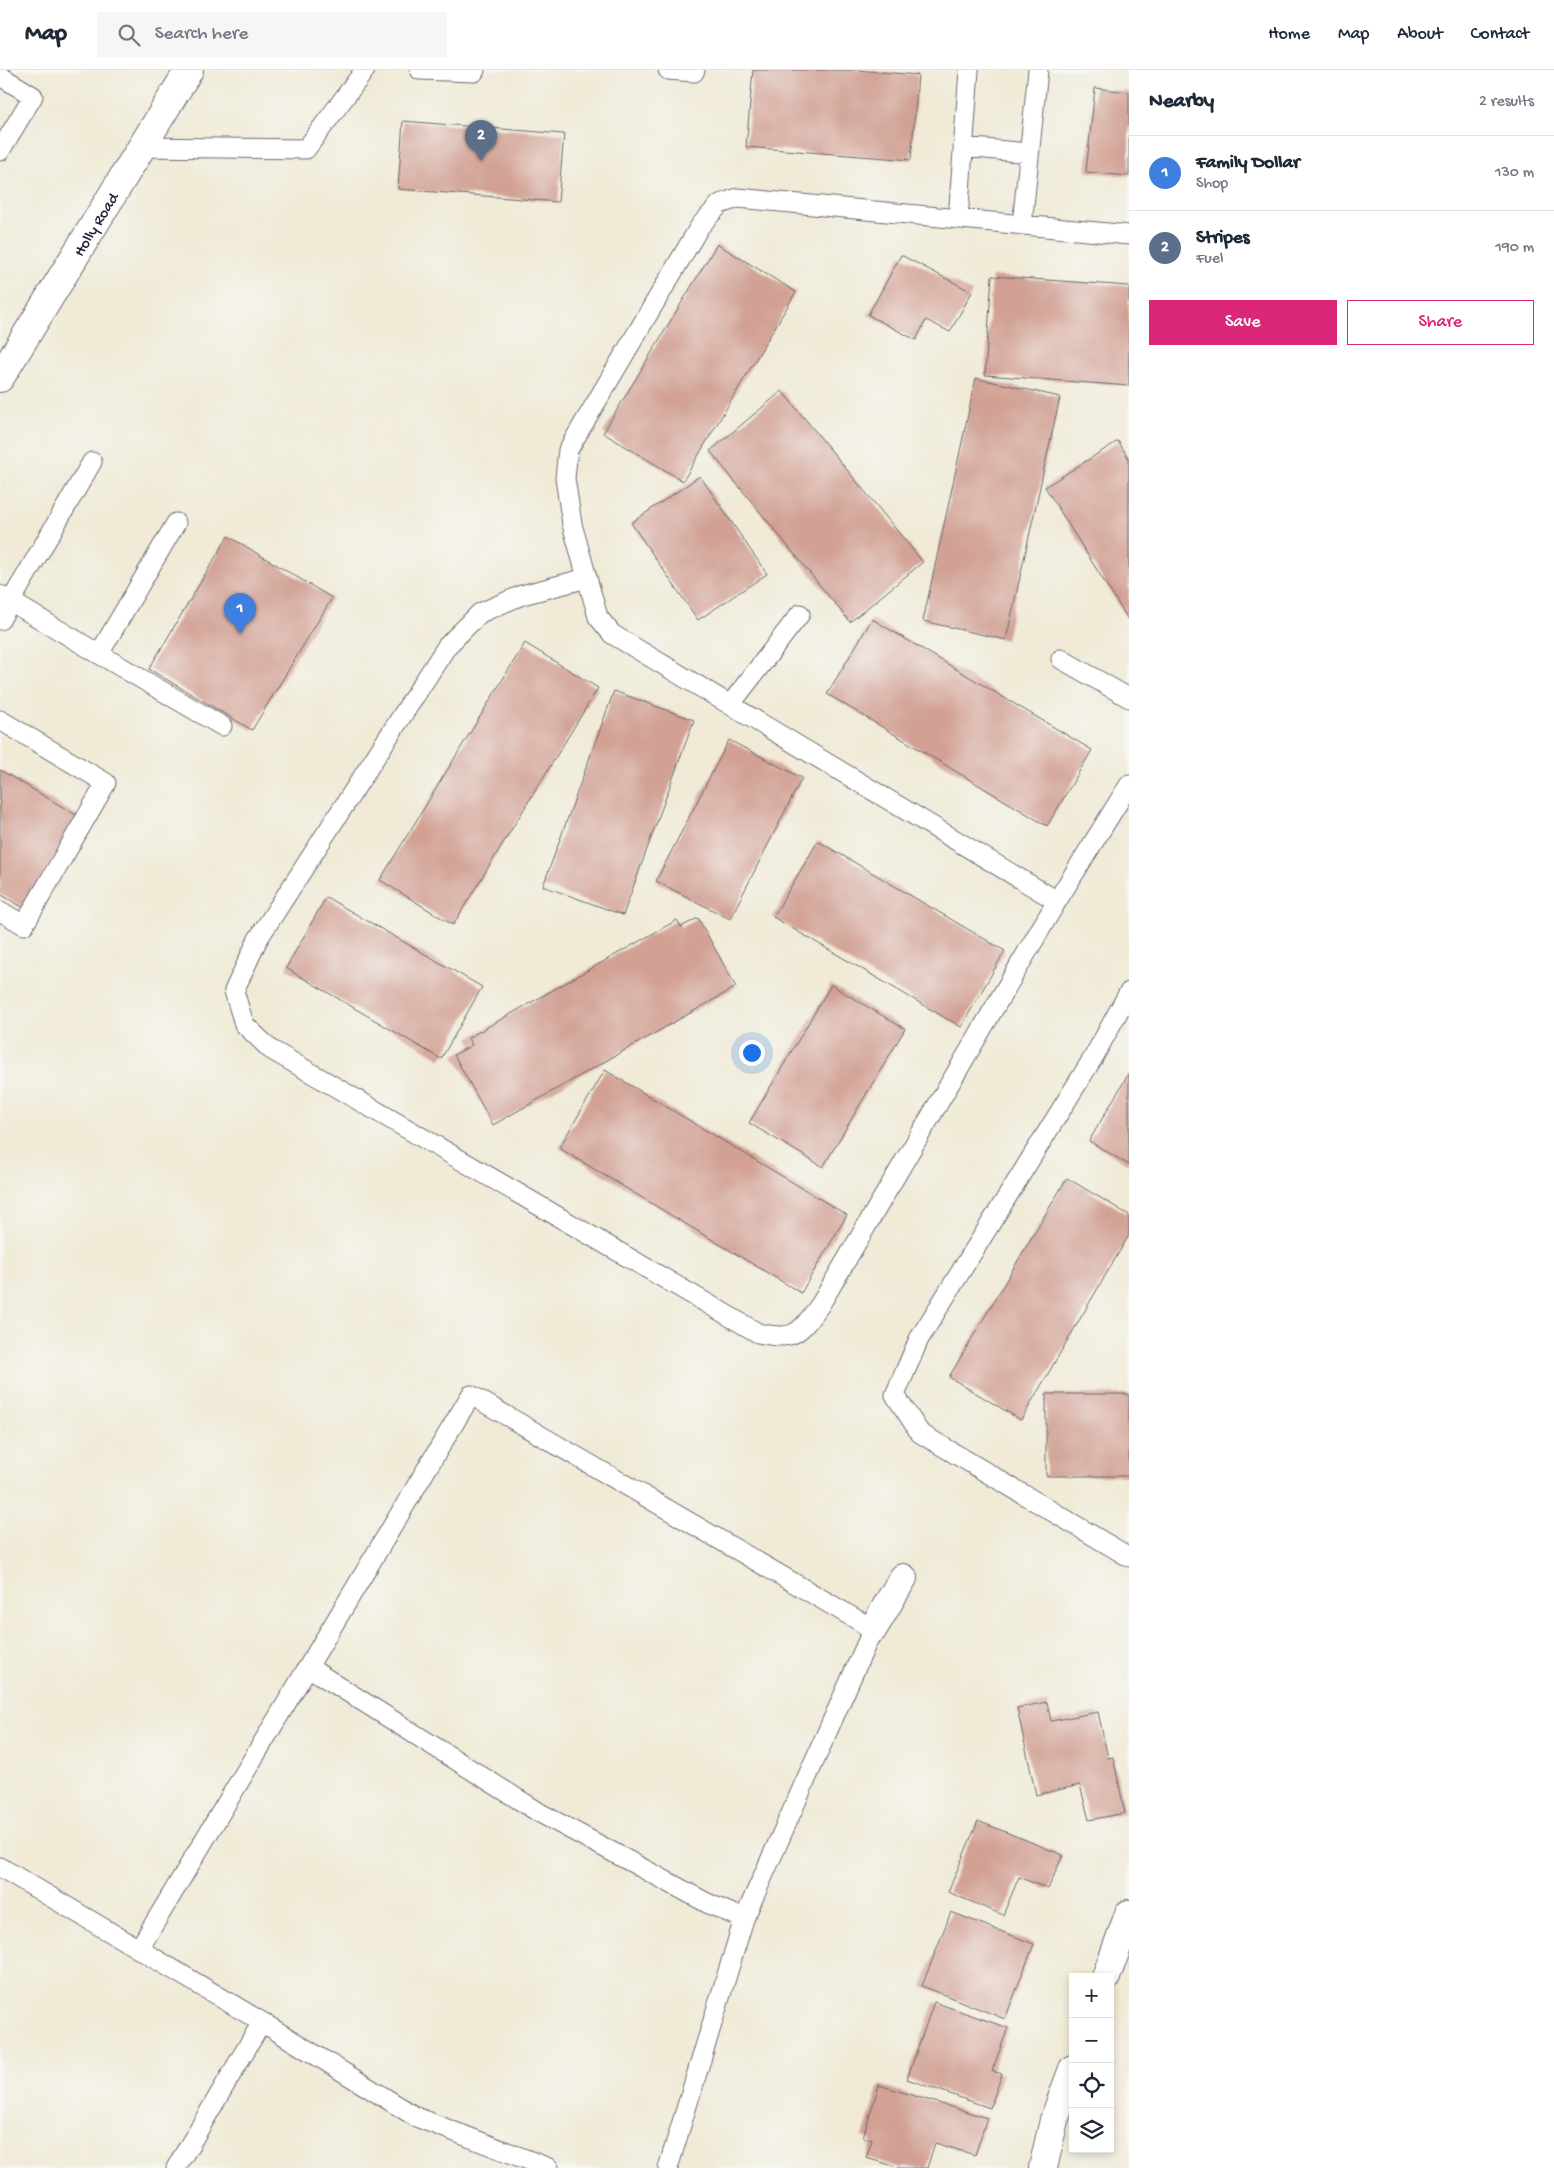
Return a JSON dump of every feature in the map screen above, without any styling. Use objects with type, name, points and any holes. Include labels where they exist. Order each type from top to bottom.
[{"type":"main road","name":"Holly Road","points":[[0,378],[189,70]]},
{"type":"main road","points":[[873,1629],[902,1578]]},
{"type":"main road","points":[[1107,1973],[1129,1914]]},
{"type":"main road","points":[[1043,2168],[1054,2120],[1069,2080]]},
{"type":"lane","points":[[142,147],[306,149],[366,70]]},
{"type":"lane","points":[[420,70],[474,72],[475,70]]},
{"type":"lane","points":[[668,70],[694,72],[694,70]]},
{"type":"lane","points":[[958,219],[969,70]]},
{"type":"lane","points":[[1022,225],[1038,70]]},
{"type":"lane","points":[[0,76],[33,96],[0,151]]},
{"type":"lane","points":[[963,148],[1029,153]]},
{"type":"lane","points":[[1056,901],[612,634],[598,617],[572,524],[565,478],[568,450],[700,226],[720,204],[738,198],[1129,235]]},
{"type":"lane","points":[[0,620],[5,598],[92,462]]},
{"type":"lane","points":[[99,654],[176,523]]},
{"type":"lane","points":[[587,578],[522,595],[480,613],[448,646],[258,939],[234,992],[244,1024],[270,1049],[758,1333],[780,1338],[801,1331],[820,1304],[1056,901],[1129,785]]},
{"type":"lane","points":[[5,598],[222,726]]},
{"type":"lane","points":[[730,705],[800,614]]},
{"type":"lane","points":[[1061,660],[1129,698]]},
{"type":"lane","points":[[0,720],[106,783],[24,925],[0,911]]},
{"type":"lane","points":[[1129,992],[1093,1058],[918,1339],[895,1395],[920,1433],[1129,1557]]},
{"type":"lane","points":[[139,1949],[471,1395],[873,1629],[744,1919],[668,2168]]},
{"type":"lane","points":[[308,1668],[540,1813],[706,1903],[744,1919]]},
{"type":"lane","points":[[0,1867],[262,2022],[416,2117],[549,2168]]},
{"type":"lane","points":[[176,2168],[262,2022]]},
{"type":"building","points":[[753,70],[856,70],[918,75],[911,160],[746,147]]},
{"type":"building","points":[[1095,88],[1129,92],[1129,176],[1086,172]]},
{"type":"building","points":[[403,121],[564,134],[558,202],[398,189]]},
{"type":"building","points":[[717,244],[796,292],[683,481],[603,433]]},
{"type":"building","points":[[901,255],[972,292],[950,332],[926,320],[916,340],[868,315]]},
{"type":"building","points":[[992,276],[1129,286],[1129,386],[985,375]]},
{"type":"building","points":[[976,378],[1060,397],[1006,640],[923,621]]},
{"type":"building","points":[[782,391],[923,562],[850,622],[710,451]]},
{"type":"building","points":[[1118,441],[1129,459],[1129,621],[1045,487]]},
{"type":"building","points":[[700,476],[767,574],[698,620],[631,523]]},
{"type":"building","points":[[228,536],[332,598],[252,730],[149,669]]},
{"type":"building","points":[[872,619],[1092,750],[1047,826],[827,694]]},
{"type":"building","points":[[525,643],[598,688],[453,925],[380,880]]},
{"type":"building","points":[[614,691],[694,720],[623,915],[543,886]]},
{"type":"building","points":[[729,740],[802,778],[730,919],[656,881]]},
{"type":"building","points":[[0,770],[78,816],[24,908],[0,894]]},
{"type":"building","points":[[818,841],[1005,951],[961,1027],[773,917]]},
{"type":"building","points":[[326,897],[482,987],[441,1059],[286,968]]},
{"type":"building","points":[[698,918],[736,987],[493,1125],[454,1055],[472,1045],[468,1038],[677,920],[681,927]]},
{"type":"building","points":[[831,985],[905,1029],[823,1167],[749,1123]]},
{"type":"building","points":[[605,1070],[847,1215],[801,1293],[559,1148]]},
{"type":"building","points":[[1129,1073],[1129,1165],[1089,1141]]},
{"type":"building","points":[[1067,1178],[1129,1215],[1129,1235],[1021,1420],[949,1377]]},
{"type":"building","points":[[1046,1394],[1129,1394],[1129,1476],[1046,1476]]},
{"type":"building","points":[[1047,1702],[1051,1721],[1098,1712],[1108,1758],[1113,1757],[1125,1813],[1089,1820],[1080,1785],[1036,1795],[1017,1708]]},
{"type":"building","points":[[978,1821],[1063,1855],[1048,1889],[1019,1877],[1003,1915],[948,1892]]},
{"type":"building","points":[[951,1912],[1034,1944],[1005,2019],[922,1986]]},
{"type":"building","points":[[934,2002],[1008,2028],[992,2071],[1002,2074],[990,2108],[907,2079]]},
{"type":"building","points":[[879,2085],[987,2118],[975,2155],[935,2143],[927,2168],[901,2168],[866,2158],[872,2140],[863,2137]]},
{"type":"place","name":"Stripes","points":[[481,161]]},
{"type":"place","name":"Family Dollar","points":[[240,634]]}]
